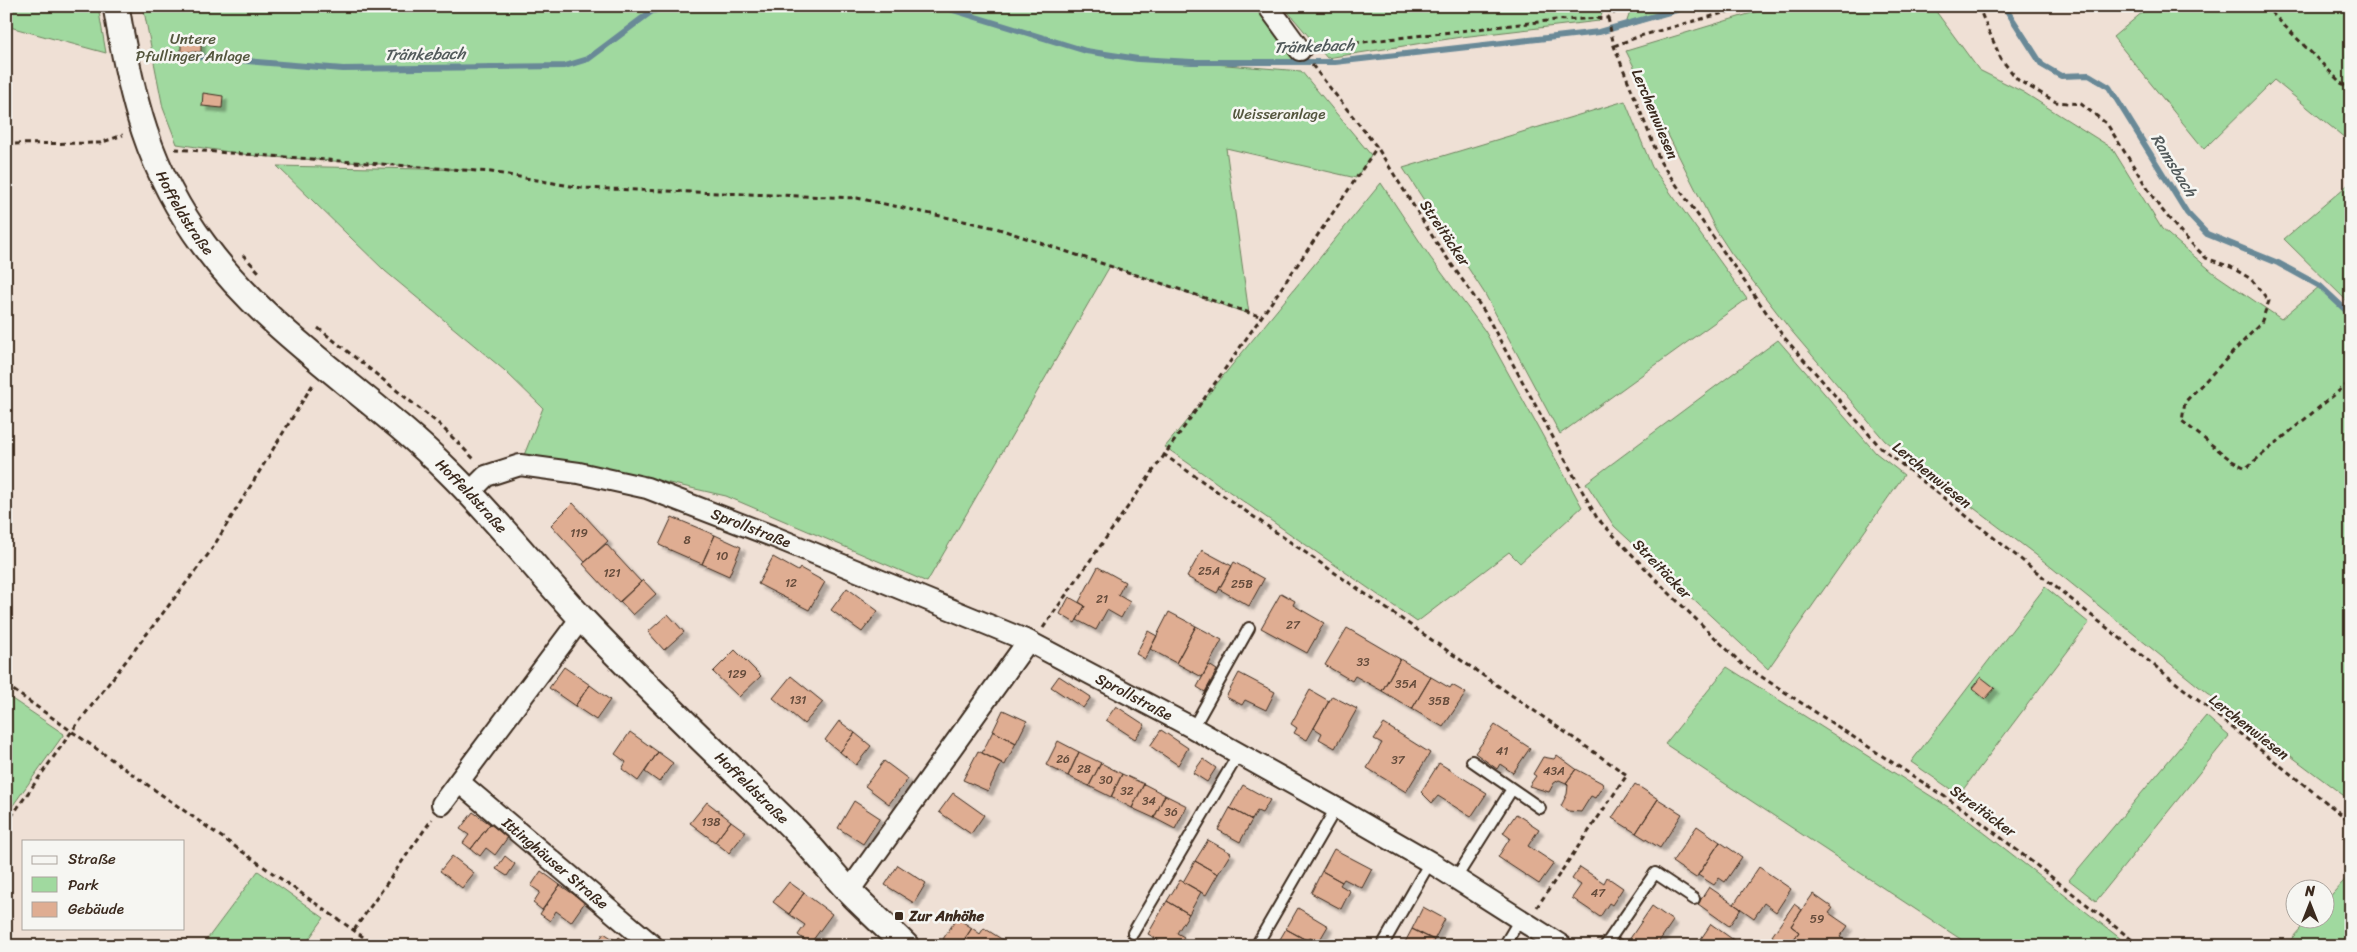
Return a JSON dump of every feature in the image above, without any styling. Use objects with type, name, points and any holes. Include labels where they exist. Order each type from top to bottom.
[{"type":"street","name":"Hoffeldstraße","points":[[116,6],[125,61],[142,128],[160,146],[171,196],[204,245],[249,298],[324,366],[421,444],[478,484],[581,618],[805,841],[849,891],[906,946]]},
{"type":"street","points":[[1268,6],[1300,50]]},
{"type":"street","name":"Sprollstraße","points":[[478,484],[520,464],[579,473],[647,488],[772,536],[1030,642],[1193,728],[1336,808],[1430,862],[1562,946]]},
{"type":"street","points":[[442,804],[581,618]]},
{"type":"street","points":[[849,891],[1030,642]]},
{"type":"street","name":"Ittinghäuser Straße","points":[[459,782],[653,946]]},
{"type":"lane","points":[[1193,728],[1249,628]]},
{"type":"lane","points":[[1133,933],[1239,753]]},
{"type":"lane","points":[[1472,760],[1540,808]]},
{"type":"lane","points":[[1456,878],[1512,789]]},
{"type":"lane","points":[[1256,946],[1336,808]]},
{"type":"lane","points":[[1382,946],[1430,862]]},
{"type":"lane","points":[[1605,946],[1655,873],[1694,899]]},
{"type":"lane","points":[[1504,946],[1520,919]]},
{"type":"path","points":[[1300,50],[1428,33],[1556,20],[1608,18],[1622,6]]},
{"type":"path","points":[[1614,46],[1640,36],[1749,6]]},
{"type":"path","points":[[1978,6],[2001,59],[2018,80],[2056,102],[2081,104],[2107,124],[2158,205],[2181,233],[2206,258],[2231,267],[2251,279],[2269,301],[2261,322],[2184,402],[2182,421],[2232,461],[2246,468],[2351,380]]},
{"type":"path","points":[[2265,6],[2351,93]]},
{"type":"path","name":"Lerchenwiesen","points":[[1608,18],[1614,46],[1661,162],[1784,336],[1881,448],[2351,822]]},
{"type":"path","name":"Streitäcker","points":[[1316,71],[1377,147],[1436,242],[1484,310],[1597,518],[1742,664],[1968,812],[2140,946]]},
{"type":"path","points":[[6,144],[100,143],[142,128]]},
{"type":"path","points":[[160,146],[174,149],[491,172],[582,188],[857,198],[996,228],[1262,317]]},
{"type":"path","points":[[160,146],[174,149],[178,156]]},
{"type":"path","points":[[1030,642],[1262,317],[1377,147]]},
{"type":"path","points":[[240,252],[264,278]]},
{"type":"path","points":[[313,324],[439,424],[477,462],[478,484]]},
{"type":"path","points":[[6,824],[72,732],[210,552],[324,366]]},
{"type":"path","points":[[1163,454],[1627,774],[1539,906]]},
{"type":"path","points":[[6,685],[376,946]]},
{"type":"path","points":[[354,930],[442,804]]},
{"type":"green space","points":[[6,6],[98,6],[106,53],[6,26]]},
{"type":"green space","points":[[143,6],[1257,6],[1302,62],[1214,62],[1214,64],[1301,71],[1371,155],[1356,178],[1226,148],[1249,314],[1110,266],[927,582],[726,496],[634,475],[616,481],[520,465],[543,408],[504,370],[385,271],[277,166],[472,170],[256,156],[177,144],[163,108]]},
{"type":"green space","points":[[1283,6],[1605,6],[1599,21],[1461,37],[1327,58]]},
{"type":"green space","points":[[1632,6],[1696,6],[1625,27]]},
{"type":"green space","points":[[1775,6],[1932,6],[1979,70],[2023,92],[2112,148],[2162,229],[2215,274],[2281,319],[2320,286],[2351,315],[2351,801],[2208,694],[2036,555],[1885,441],[1789,328],[1731,253],[1716,230],[1626,51]]},
{"type":"green space","points":[[2150,6],[2351,6],[2351,143],[2274,80],[2204,149],[2113,37]]},
{"type":"green space","points":[[1625,101],[1652,167],[1747,299],[1560,434],[1485,294],[1403,168]]},
{"type":"green space","points":[[2351,182],[2351,305],[2284,239]]},
{"type":"green space","points":[[1381,183],[1430,257],[1485,331],[1582,507],[1520,563],[1509,552],[1417,622],[1165,447]]},
{"type":"green space","points":[[1778,340],[1876,453],[1904,475],[1768,669],[1614,526],[1586,483]]},
{"type":"green space","points":[[2045,587],[2089,623],[1959,795],[1911,762]]},
{"type":"green space","points":[[1727,667],[1964,817],[2130,946],[1971,946],[1665,744]]},
{"type":"green space","points":[[9,697],[64,734],[6,815],[6,704]]},
{"type":"green space","points":[[2206,716],[2229,736],[2096,901],[2069,880]]},
{"type":"green space","points":[[258,871],[324,918],[304,946],[202,946]]},
{"type":"green space","points":[[2351,873],[2351,943],[2348,946],[2285,946],[2299,930],[2334,930],[2334,892]]},
{"type":"building","points":[[181,37],[201,37],[201,52],[181,52]]},
{"type":"building","points":[[203,93],[223,96],[222,108],[202,106]]},
{"type":"building","points":[[573,503],[608,541],[585,562],[551,525]]},
{"type":"building","points":[[672,517],[715,535],[702,564],[659,545]]},
{"type":"building","points":[[715,535],[741,547],[729,576],[702,564]]},
{"type":"building","points":[[606,544],[641,582],[619,603],[583,564]]},
{"type":"building","points":[[1202,550],[1232,566],[1217,593],[1187,577]]},
{"type":"building","points":[[773,557],[798,571],[800,568],[825,582],[809,610],[758,584]]},
{"type":"building","points":[[1234,562],[1264,579],[1249,606],[1219,589]]},
{"type":"building","points":[[1098,567],[1125,582],[1118,595],[1130,602],[1121,618],[1107,610],[1096,630],[1077,620],[1085,606],[1079,602]]},
{"type":"building","points":[[643,580],[656,594],[633,615],[620,601]]},
{"type":"building","points":[[847,588],[878,611],[862,632],[831,610]]},
{"type":"building","points":[[1281,593],[1295,601],[1293,605],[1324,623],[1307,653],[1261,628]]},
{"type":"building","points":[[1069,597],[1085,606],[1075,623],[1060,614]]},
{"type":"building","points":[[1169,612],[1196,626],[1176,663],[1150,649]]},
{"type":"building","points":[[668,614],[684,632],[664,650],[648,632]]},
{"type":"building","points":[[1196,626],[1222,640],[1202,677],[1176,663]]},
{"type":"building","points":[[1347,628],[1400,659],[1382,691],[1355,676],[1352,681],[1325,665]]},
{"type":"building","points":[[1148,631],[1157,636],[1145,659],[1136,654]]},
{"type":"building","points":[[735,650],[761,676],[739,697],[713,672]]},
{"type":"building","points":[[1400,659],[1431,677],[1412,709],[1382,691]]},
{"type":"building","points":[[1209,665],[1217,670],[1205,692],[1197,687]]},
{"type":"building","points":[[564,667],[590,685],[575,706],[549,688]]},
{"type":"building","points":[[1239,673],[1275,692],[1266,710],[1245,700],[1242,705],[1226,697]]},
{"type":"building","points":[[791,676],[823,702],[804,724],[773,698]]},
{"type":"building","points":[[1059,676],[1091,697],[1083,708],[1051,687]]},
{"type":"building","points":[[1431,677],[1450,688],[1452,685],[1466,693],[1443,727],[1412,709]]},
{"type":"building","points":[[1981,677],[1995,688],[1985,699],[1972,688]]},
{"type":"building","points":[[590,685],[610,700],[596,720],[575,706]]},
{"type":"building","points":[[1310,690],[1329,701],[1307,740],[1294,733],[1297,728],[1291,724]]},
{"type":"building","points":[[1332,696],[1357,709],[1335,748],[1319,739],[1322,733],[1314,728]]},
{"type":"building","points":[[1116,706],[1145,725],[1135,739],[1106,720]]},
{"type":"building","points":[[1003,710],[1027,721],[1016,743],[993,731]]},
{"type":"building","points":[[839,721],[855,733],[840,752],[825,740]]},
{"type":"building","points":[[1384,724],[1430,753],[1406,792],[1367,768],[1382,743],[1374,739]]},
{"type":"building","points":[[1495,725],[1530,748],[1513,773],[1500,764],[1497,769],[1475,753]]},
{"type":"building","points":[[1161,730],[1188,748],[1178,765],[1150,746]]},
{"type":"building","points":[[993,731],[1016,743],[1005,765],[982,753]]},
{"type":"building","points":[[630,732],[658,752],[638,781],[622,769],[626,762],[615,754]]},
{"type":"building","points":[[855,733],[871,746],[856,765],[840,752]]},
{"type":"building","points":[[1058,741],[1079,752],[1068,776],[1046,765]]},
{"type":"building","points":[[978,751],[1002,763],[988,791],[963,780]]},
{"type":"building","points":[[658,752],[673,763],[659,782],[645,772]]},
{"type":"building","points":[[1079,752],[1101,763],[1089,786],[1068,776]]},
{"type":"building","points":[[1557,755],[1576,769],[1566,783],[1559,780],[1554,783],[1549,792],[1529,786],[1536,776],[1533,774],[1543,757],[1554,759]]},
{"type":"building","points":[[1203,759],[1216,768],[1207,782],[1193,773]]},
{"type":"building","points":[[884,761],[908,779],[889,804],[865,786]]},
{"type":"building","points":[[1101,763],[1122,774],[1111,797],[1089,786]]},
{"type":"building","points":[[1439,763],[1487,793],[1471,817],[1438,796],[1432,803],[1421,792]]},
{"type":"building","points":[[1576,769],[1602,783],[1603,786],[1595,798],[1591,796],[1581,812],[1568,811],[1561,806],[1567,794],[1568,785],[1566,783]]},
{"type":"building","points":[[1122,774],[1144,784],[1132,808],[1111,797]]},
{"type":"building","points":[[1144,784],[1165,795],[1154,818],[1132,808]]},
{"type":"building","points":[[1635,784],[1658,799],[1636,833],[1612,818]]},
{"type":"building","points":[[1243,785],[1270,800],[1262,813],[1257,811],[1252,820],[1230,808]]},
{"type":"building","points":[[953,793],[984,815],[971,834],[939,812]]},
{"type":"building","points":[[1165,795],[1187,806],[1175,829],[1154,818]]},
{"type":"building","points":[[1658,799],[1682,814],[1660,848],[1636,833]]},
{"type":"building","points":[[854,801],[880,818],[863,844],[838,828]]},
{"type":"building","points":[[707,802],[731,821],[715,842],[690,823]]},
{"type":"building","points":[[1230,808],[1252,820],[1240,842],[1218,830]]},
{"type":"building","points":[[473,812],[490,824],[471,849],[463,843],[469,835],[460,829]]},
{"type":"building","points":[[1516,814],[1539,829],[1528,846],[1554,863],[1539,884],[1498,857],[1510,838],[1503,833]]},
{"type":"building","points":[[731,821],[746,832],[729,853],[715,842]]},
{"type":"building","points":[[490,824],[508,837],[495,855],[486,848],[480,856],[471,849]]},
{"type":"building","points":[[1697,826],[1720,842],[1696,878],[1672,862]]},
{"type":"building","points":[[1208,840],[1231,853],[1218,874],[1195,861]]},
{"type":"building","points":[[1720,842],[1742,857],[1725,882],[1719,878],[1714,885],[1698,875]]},
{"type":"building","points":[[1334,849],[1372,869],[1362,888],[1344,879],[1342,882],[1322,871]]},
{"type":"building","points":[[452,856],[474,873],[462,888],[440,871]]},
{"type":"building","points":[[505,856],[515,864],[507,876],[496,869]]},
{"type":"building","points":[[1195,861],[1218,874],[1206,895],[1183,882]]},
{"type":"building","points":[[898,865],[926,883],[914,903],[885,885]]},
{"type":"building","points":[[1580,867],[1604,883],[1607,877],[1623,888],[1612,905],[1609,903],[1600,917],[1572,898],[1581,885],[1572,879]]},
{"type":"building","points":[[1759,867],[1791,889],[1776,912],[1764,903],[1754,918],[1734,904]]},
{"type":"building","points":[[541,871],[560,885],[542,910],[533,903],[540,892],[531,886]]},
{"type":"building","points":[[1322,871],[1342,882],[1340,885],[1350,891],[1341,909],[1311,893]]},
{"type":"building","points":[[1180,880],[1201,892],[1189,914],[1167,901]]},
{"type":"building","points":[[789,882],[804,893],[789,914],[773,902]]},
{"type":"building","points":[[560,885],[585,902],[571,922],[556,911],[550,921],[540,914]]},
{"type":"building","points":[[1709,887],[1741,909],[1729,926],[1698,904]]},
{"type":"building","points":[[804,893],[832,914],[810,944],[798,935],[805,925],[789,914]]},
{"type":"building","points":[[1813,894],[1833,908],[1829,913],[1848,926],[1840,937],[1845,941],[1842,946],[1803,946],[1794,939],[1799,932],[1791,926]]},
{"type":"building","points":[[1167,901],[1189,914],[1177,933],[1184,937],[1179,946],[1168,946],[1148,934]]},
{"type":"building","points":[[1794,904],[1802,910],[1791,926],[1799,932],[1789,946],[1786,946],[1772,936]]},
{"type":"building","points":[[1652,906],[1673,921],[1658,943],[1663,946],[1637,946],[1629,940]]},
{"type":"building","points":[[1423,907],[1445,919],[1434,940],[1412,929]]},
{"type":"building","points":[[1298,908],[1328,926],[1318,943],[1310,938],[1308,941],[1286,929]]},
{"type":"building","points":[[957,918],[972,928],[960,946],[953,946],[943,939]]},
{"type":"building","points":[[1711,924],[1735,941],[1731,946],[1696,946]]},
{"type":"building","points":[[972,928],[980,934],[984,928],[1003,940],[999,946],[960,946]]},
{"type":"building","points":[[1286,929],[1308,941],[1305,946],[1276,946]]},
{"type":"building","points":[[1412,929],[1434,940],[1431,946],[1403,946]]},
{"type":"building","points":[[604,933],[616,941],[613,946],[595,946]]},
{"type":"building","points":[[619,937],[632,946],[613,946]]},
{"type":"building","points":[[1619,938],[1632,946],[1614,946]]},
{"type":"building","points":[[1865,938],[1877,946],[1860,946]]},
{"type":"waterway","name":"Tränkebach","points":[[161,54],[343,69],[565,66],[588,59],[652,11],[672,6]]},
{"type":"waterway","name":"Tränkebach","points":[[940,6],[1086,51],[1138,59],[1192,62],[1335,62],[1599,32],[1690,6]]},
{"type":"waterway","name":"Ramsbach","points":[[2004,6],[2042,65],[2061,76],[2089,75],[2109,87],[2187,213],[2207,234],[2278,263],[2320,286],[2351,315]]},
{"type":"place","name":"Zur Anhöhe","points":[[899,916]]},
{"type":"park label","name":"Untere Pfullinger Anlage","points":[[193,48]]},
{"type":"park label","name":"Weisseranlage","points":[[1279,114]]}]
